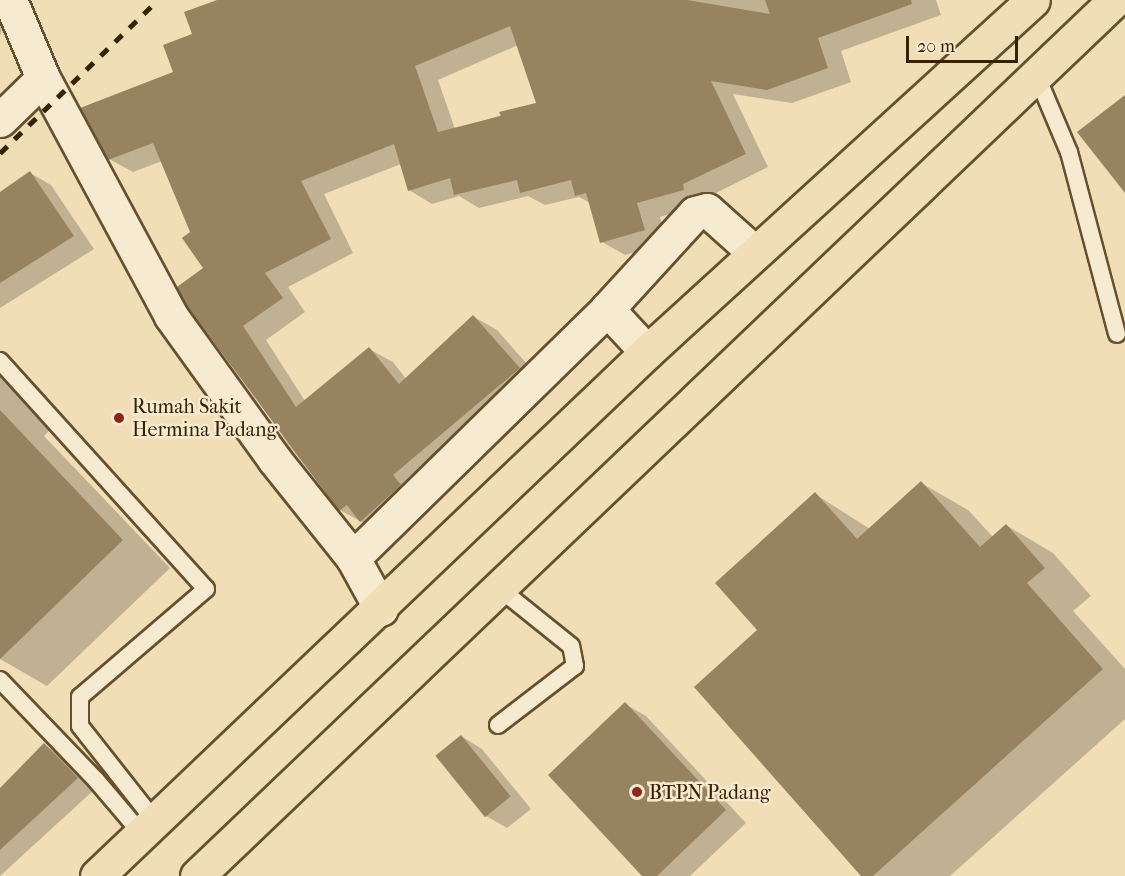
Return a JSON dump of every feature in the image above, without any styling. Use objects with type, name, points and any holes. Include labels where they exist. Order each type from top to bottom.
[{"type":"main road","points":[[97,876],[381,609],[647,352],[1033,0]]},
{"type":"main road","points":[[197,876],[1114,0]]},
{"type":"street","points":[[10,0],[43,78],[171,316],[274,459],[353,558],[381,609]]},
{"type":"street","points":[[0,120],[43,78]]},
{"type":"street","points":[[353,558],[608,309],[695,213],[707,210],[754,252]]},
{"type":"street","points":[[608,309],[647,352]]},
{"type":"lane","points":[[1035,74],[1069,152],[1117,334]]},
{"type":"lane","points":[[0,361],[206,589],[80,697],[80,726],[147,827]]},
{"type":"lane","points":[[498,725],[574,666],[571,646],[500,589]]},
{"type":"lane","points":[[0,680],[96,780],[147,827]]},
{"type":"building","points":[[217,0],[687,0],[770,14],[765,0],[911,0],[912,4],[818,38],[828,68],[767,90],[711,81],[746,154],[683,184],[684,190],[637,203],[645,230],[600,243],[586,193],[575,196],[571,180],[520,193],[517,180],[454,195],[450,178],[408,191],[394,144],[301,181],[331,239],[265,273],[283,298],[243,326],[296,407],[369,347],[399,384],[473,315],[520,368],[393,475],[401,485],[360,522],[347,505],[339,511],[187,306],[177,287],[203,268],[182,238],[190,232],[153,143],[108,160],[80,108],[173,72],[163,45],[192,34],[184,12]],"holes":[[[510,26],[536,103],[499,112],[501,116],[438,132],[415,66]]]},
{"type":"building","points":[[1125,95],[1125,193],[1077,132]]},
{"type":"building","points":[[30,171],[74,236],[0,283],[0,192]]},
{"type":"building","points":[[0,410],[123,540],[0,659]]},
{"type":"building","points":[[921,481],[980,547],[1006,524],[1045,568],[1027,583],[1103,669],[873,876],[861,876],[694,687],[757,630],[715,583],[815,492],[857,539]]},
{"type":"building","name":"BTPN Padang","points":[[625,702],[726,810],[657,876],[642,876],[548,775]]},
{"type":"building","points":[[461,735],[511,796],[485,817],[435,756]]},
{"type":"building","points":[[44,743],[78,778],[0,850],[0,788]]},
{"type":"railway","points":[[0,153],[158,0]]},
{"type":"place","name":"Rumah Sakit Hermina Padang","points":[[119,418]]},
{"type":"place","name":"BTPN Padang","points":[[637,792]]}]
